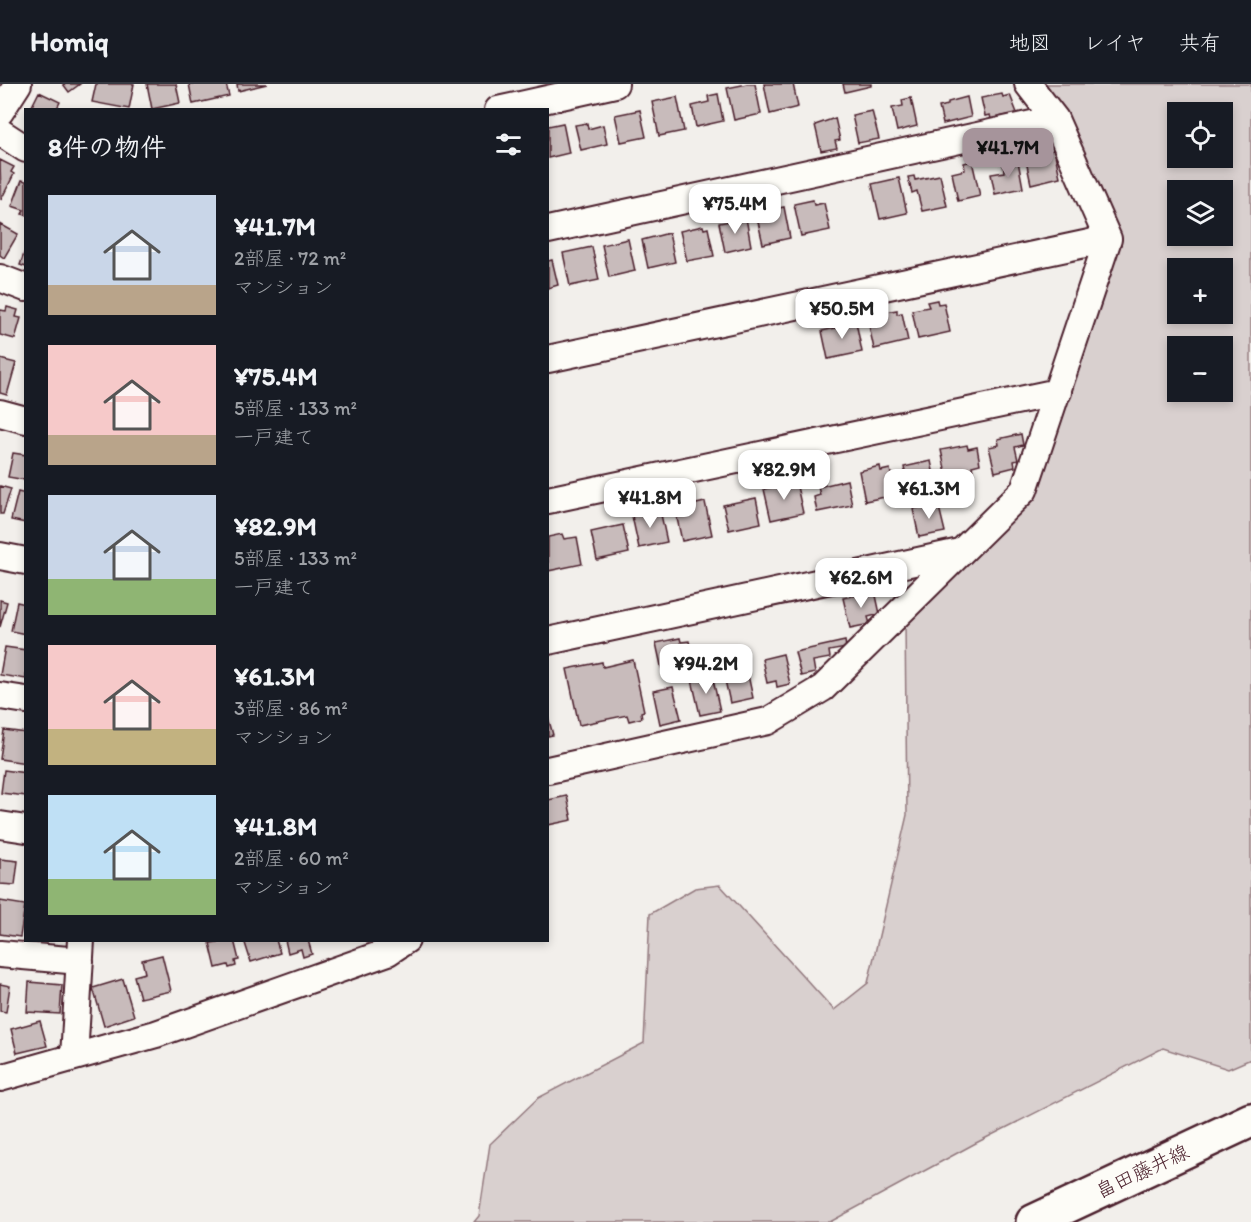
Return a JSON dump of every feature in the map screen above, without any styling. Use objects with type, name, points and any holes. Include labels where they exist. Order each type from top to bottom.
[{"type":"main road","name":"畠田藤井線","points":[[1033,1222],[1251,1120]]},
{"type":"street","points":[[0,112],[18,84]]},
{"type":"street","points":[[507,108],[615,84]]},
{"type":"street","points":[[549,770],[768,721],[823,688],[1024,490],[1108,238],[1055,119],[1028,84]]},
{"type":"street","points":[[549,230],[1055,119]]},
{"type":"street","points":[[0,132],[24,148]]},
{"type":"street","points":[[549,359],[1108,238]]},
{"type":"street","points":[[0,278],[24,287]]},
{"type":"street","points":[[549,500],[1058,392]]},
{"type":"street","points":[[0,413],[24,419]]},
{"type":"street","points":[[549,641],[960,552]]},
{"type":"street","points":[[0,556],[24,561]]},
{"type":"street","points":[[0,696],[24,700]]},
{"type":"street","points":[[0,825],[24,829]]},
{"type":"street","points":[[0,1078],[156,1034],[388,952],[403,942]]},
{"type":"street","points":[[0,954],[81,951],[74,1057]]},
{"type":"shaded area","points":[[1046,84],[1251,84],[1251,1059],[1228,1069],[1163,1048],[974,1144],[830,1222],[474,1222],[479,1216],[490,1144],[538,1098],[644,1043],[650,914],[695,888],[720,885],[834,1010],[868,983],[907,815],[905,622],[1037,494],[1122,239],[1066,112]]},
{"type":"building","points":[[63,84],[80,84],[69,92]]},
{"type":"building","points":[[96,84],[134,84],[129,108],[92,102]]},
{"type":"building","points":[[147,84],[176,84],[180,103],[152,108]]},
{"type":"building","points":[[189,84],[226,84],[229,96],[193,104]]},
{"type":"building","points":[[237,84],[267,84],[238,91]]},
{"type":"building","points":[[755,84],[761,114],[734,120],[727,88]]},
{"type":"building","points":[[764,84],[793,84],[798,107],[770,114]]},
{"type":"building","points":[[843,84],[871,84],[871,86],[845,92]]},
{"type":"building","points":[[39,92],[60,102],[57,108],[31,108]]},
{"type":"building","points":[[718,94],[723,121],[696,127],[692,106],[709,102],[708,96]]},
{"type":"building","points":[[1002,94],[1003,97],[1010,95],[1017,113],[991,119],[990,115],[985,116],[981,98]]},
{"type":"building","points":[[677,97],[684,131],[659,136],[652,102]]},
{"type":"building","points":[[967,97],[971,117],[943,124],[939,107]]},
{"type":"building","points":[[911,98],[917,126],[897,131],[892,108],[903,106],[902,100]]},
{"type":"building","points":[[640,110],[646,137],[621,142],[615,115]]},
{"type":"building","points":[[872,111],[879,139],[858,143],[852,115]]},
{"type":"building","points":[[835,118],[840,140],[835,141],[837,148],[821,151],[815,125]]},
{"type":"building","points":[[563,123],[569,153],[549,158],[549,126]]},
{"type":"building","points":[[587,123],[588,129],[603,125],[607,144],[581,150],[575,125]]},
{"type":"building","points":[[1054,150],[1060,177],[1031,184],[1025,156]]},
{"type":"building","points":[[0,160],[14,167],[11,172],[14,174],[1,200]]},
{"type":"building","points":[[972,161],[980,196],[958,201],[952,173],[965,170],[964,163]]},
{"type":"building","points":[[1018,161],[1023,188],[995,194],[991,174],[1004,172],[1003,164]]},
{"type":"building","points":[[940,175],[947,206],[922,211],[917,191],[912,193],[908,177],[914,176],[915,180]]},
{"type":"building","points":[[899,178],[907,213],[880,219],[872,184]]},
{"type":"building","points":[[22,180],[24,180],[24,210],[12,206]]},
{"type":"building","points":[[813,200],[814,205],[824,203],[830,230],[801,236],[794,204]]},
{"type":"building","points":[[784,207],[790,238],[763,244],[756,213]]},
{"type":"building","points":[[746,218],[751,246],[725,252],[719,223]]},
{"type":"building","points":[[0,224],[18,234],[4,258],[0,255]]},
{"type":"building","points":[[703,226],[704,229],[708,228],[714,256],[687,261],[680,231]]},
{"type":"building","points":[[669,233],[675,262],[648,268],[642,240]]},
{"type":"building","points":[[628,239],[635,271],[609,277],[602,245]]},
{"type":"building","points":[[592,247],[599,280],[570,286],[563,253]]},
{"type":"building","points":[[24,254],[24,266],[20,265]]},
{"type":"building","points":[[552,260],[558,285],[549,288],[549,261]]},
{"type":"building","points":[[937,300],[938,304],[944,303],[950,332],[918,339],[912,310],[929,307],[927,302]]},
{"type":"building","points":[[7,307],[18,310],[16,317],[21,318],[15,339],[0,335],[0,310],[6,311]]},
{"type":"building","points":[[897,310],[897,314],[902,313],[908,341],[874,349],[868,321],[886,317],[885,312]]},
{"type":"building","points":[[847,318],[848,324],[856,322],[862,352],[828,359],[822,331],[840,327],[838,319]]},
{"type":"building","points":[[0,359],[16,363],[7,395],[0,393]]},
{"type":"building","points":[[1021,434],[1023,445],[1015,447],[1018,460],[1014,461],[1015,467],[995,472],[989,447],[999,445],[998,439]]},
{"type":"building","points":[[967,445],[968,449],[977,447],[980,464],[972,466],[974,477],[948,483],[941,450]]},
{"type":"building","points":[[13,453],[24,455],[24,480],[8,477]]},
{"type":"building","points":[[931,461],[936,485],[909,491],[904,467]]},
{"type":"building","points":[[880,466],[881,471],[890,469],[895,495],[865,501],[859,471]]},
{"type":"building","points":[[847,480],[852,505],[817,512],[814,497],[820,495],[818,487]]},
{"type":"building","points":[[796,482],[803,513],[771,520],[764,489]]},
{"type":"building","points":[[0,486],[11,489],[3,514],[0,514]]},
{"type":"building","points":[[18,492],[24,494],[24,523],[11,520]]},
{"type":"building","points":[[756,498],[761,523],[729,530],[723,505]]},
{"type":"building","points":[[705,502],[712,535],[682,541],[675,509]]},
{"type":"building","points":[[938,503],[945,532],[919,537],[913,509]]},
{"type":"building","points":[[660,510],[667,542],[639,548],[632,516]]},
{"type":"building","points":[[623,525],[629,553],[597,560],[591,532]]},
{"type":"building","points":[[562,534],[564,539],[577,537],[582,564],[549,571],[549,537]]},
{"type":"building","points":[[875,591],[880,614],[868,617],[870,624],[850,628],[843,598]]},
{"type":"building","points":[[0,600],[7,602],[0,627]]},
{"type":"building","points":[[17,602],[24,604],[24,634],[11,631]]},
{"type":"building","points":[[680,638],[681,642],[689,641],[695,668],[663,675],[656,643]]},
{"type":"building","points":[[845,641],[846,648],[829,651],[830,658],[813,661],[815,673],[801,676],[795,652]]},
{"type":"building","points":[[5,647],[24,650],[24,679],[0,675]]},
{"type":"building","points":[[783,654],[790,684],[777,687],[776,681],[767,683],[762,659]]},
{"type":"building","points":[[633,660],[644,711],[641,712],[642,718],[629,721],[627,715],[579,725],[567,669],[602,662],[603,667]]},
{"type":"building","points":[[712,675],[720,711],[700,715],[692,680]]},
{"type":"building","points":[[748,675],[753,698],[730,703],[725,680]]},
{"type":"building","points":[[673,687],[681,719],[660,724],[653,691]]},
{"type":"building","points":[[549,721],[553,735],[549,736]]},
{"type":"building","points":[[4,730],[24,733],[24,763],[0,759]]},
{"type":"building","points":[[4,770],[24,773],[24,796],[1,793]]},
{"type":"building","points":[[567,796],[572,820],[549,825],[549,800]]},
{"type":"building","points":[[0,859],[18,861],[15,885],[0,884]]},
{"type":"building","points":[[0,901],[24,905],[20,937],[0,934]]},
{"type":"building","points":[[234,942],[239,960],[235,961],[236,966],[216,968],[210,943]]},
{"type":"building","points":[[245,942],[277,942],[280,953],[251,962]]},
{"type":"building","points":[[285,942],[309,942],[312,954],[303,957],[301,949],[288,953]]},
{"type":"building","points":[[162,955],[171,991],[140,998],[134,976],[145,973],[142,960]]},
{"type":"building","points":[[123,979],[134,1016],[104,1026],[93,988]]},
{"type":"building","points":[[29,982],[62,985],[60,1014],[27,1012]]},
{"type":"building","points":[[0,984],[10,986],[6,1012],[0,1011]]},
{"type":"building","points":[[40,1021],[47,1046],[17,1053],[11,1029]]}]
